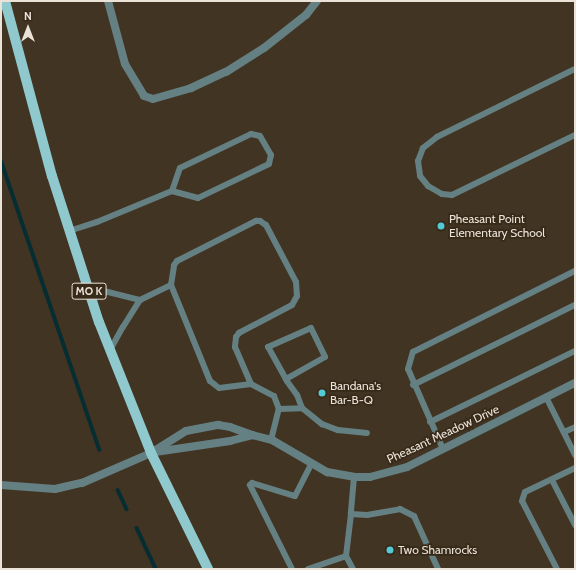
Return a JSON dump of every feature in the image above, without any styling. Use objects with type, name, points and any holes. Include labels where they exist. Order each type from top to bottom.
[{"type":"main road","name":"MO K","points":[[5,1],[52,176],[69,231],[110,350],[151,453],[208,569]]},
{"type":"street","points":[[108,1],[125,64],[144,96],[153,99],[192,88],[226,72],[264,48],[306,16],[317,1]]},
{"type":"street","name":"Pheasant Meadow Drive","points":[[151,453],[186,431],[218,425],[230,427],[271,440],[327,472],[354,477],[370,478],[389,473],[443,449],[575,383]]},
{"type":"street","name":"Pheasant Meadow Drive","points":[[151,453],[230,441],[252,435]]},
{"type":"street","points":[[1,485],[55,490],[82,483],[151,453]]},
{"type":"lane","points":[[575,69],[437,136],[423,148],[418,161],[420,176],[428,186],[442,194],[452,195],[575,135]]},
{"type":"lane","points":[[69,231],[97,222],[172,191],[198,198],[269,164],[271,155],[260,136],[251,134],[180,168],[172,191]]},
{"type":"lane","points":[[251,384],[236,352],[236,337],[244,330],[292,305],[296,301],[298,289],[292,273],[266,225],[260,221],[246,225],[177,261],[174,265],[171,285],[210,381],[219,388],[251,384],[274,396],[279,409],[271,440]]},
{"type":"lane","points":[[443,449],[413,385],[408,369],[413,352],[575,271]]},
{"type":"lane","points":[[110,350],[123,326],[140,300],[171,285]]},
{"type":"lane","points":[[88,287],[140,300]]},
{"type":"lane","points":[[413,385],[575,305]]},
{"type":"lane","points":[[286,379],[325,357],[311,328],[268,347],[286,379],[297,395],[302,408],[322,424],[338,430],[368,433]]},
{"type":"lane","points":[[430,422],[575,351]]},
{"type":"lane","points":[[546,397],[575,455]]},
{"type":"lane","points":[[279,409],[302,408]]},
{"type":"lane","points":[[564,432],[575,427]]},
{"type":"lane","points":[[292,569],[250,484],[252,483],[295,496],[311,464]]},
{"type":"lane","points":[[557,569],[522,501],[525,492],[575,468]]},
{"type":"lane","points":[[353,569],[346,556],[354,477]]},
{"type":"lane","points":[[552,480],[575,525]]},
{"type":"lane","points":[[351,514],[367,515],[400,509],[414,516],[438,569]]},
{"type":"lane","points":[[311,568],[346,556]]},
{"type":"waterway","points":[[1,160],[100,450]]},
{"type":"waterway","points":[[118,490],[127,509]]},
{"type":"waterway","points":[[137,528],[156,569]]},
{"type":"place","name":"Pheasant Point Elementary School","points":[[441,226]]},
{"type":"place","name":"Bandana's Bar-B-Q","points":[[322,393]]},
{"type":"place","name":"Two Shamrocks","points":[[390,550]]}]
